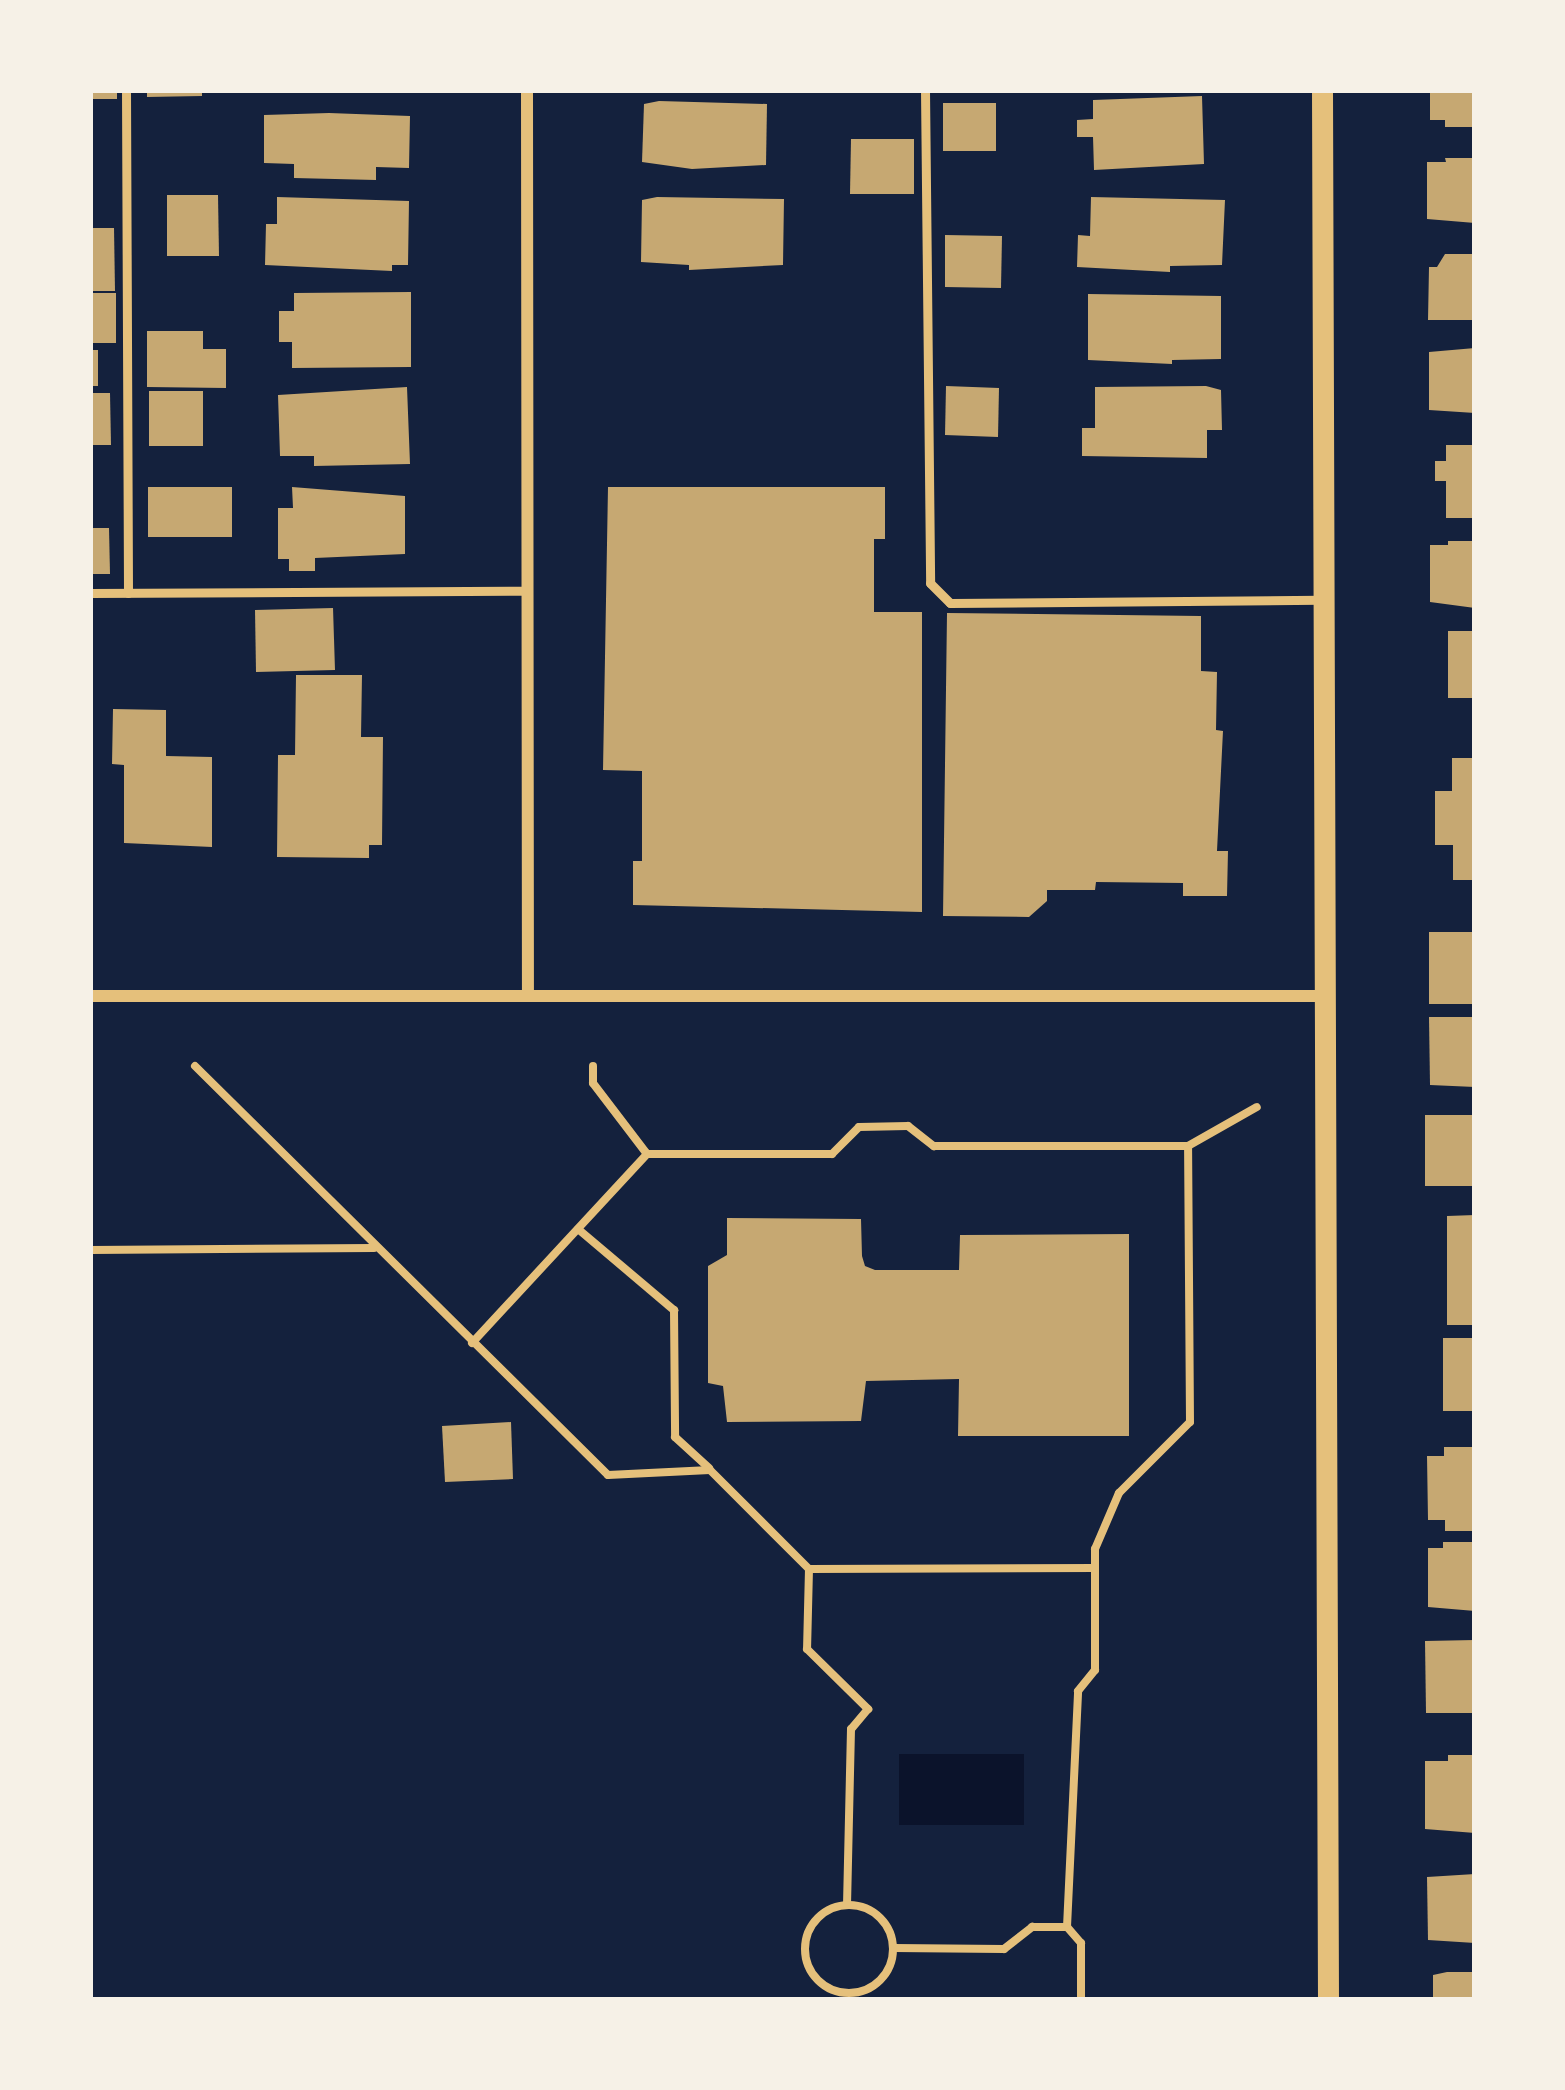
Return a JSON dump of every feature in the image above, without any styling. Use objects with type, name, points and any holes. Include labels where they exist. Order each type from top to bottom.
[{"type":"street","points":[[527,90],[528,996]]},
{"type":"street","points":[[1322,90],[1328,2000]]},
{"type":"street","points":[[90,996],[1325,996]]},
{"type":"lane","points":[[127,90],[128,593]]},
{"type":"lane","points":[[925,90],[930,583],[950,603],[1325,600]]},
{"type":"lane","points":[[90,593],[528,592]]},
{"type":"path","points":[[195,1066],[608,1475],[710,1470]]},
{"type":"path","points":[[593,1066],[593,1083],[647,1154]]},
{"type":"path","points":[[472,1342],[647,1154],[832,1154],[859,1127],[908,1126],[934,1146],[1189,1146],[1257,1107]]},
{"type":"path","points":[[1081,2000],[1081,1943],[1066,1927],[1078,1691],[1095,1670],[1095,1549],[1119,1492],[1190,1421],[1189,1146]]},
{"type":"path","points":[[578,1229],[674,1310],[675,1437],[808,1569],[807,1649],[868,1709],[851,1729],[847,1904]]},
{"type":"path","points":[[90,1250],[375,1248]]},
{"type":"path","points":[[808,1569],[1095,1568]]},
{"type":"path","points":[[847,1904],[861,1906],[885,1922],[894,1948],[885,1976],[847,1996],[832,1990],[810,1970],[806,1941],[820,1915],[847,1904]]},
{"type":"path","points":[[894,1948],[1004,1949],[1032,1927],[1066,1927]]},
{"type":"water","points":[[899,1754],[1024,1754],[1024,1825],[899,1825]]},
{"type":"building","points":[[90,90],[117,90],[117,99],[90,99]]},
{"type":"building","points":[[147,90],[202,90],[202,96],[147,97]]},
{"type":"building","points":[[1430,90],[1475,90],[1475,127],[1445,127],[1445,120],[1430,120]]},
{"type":"building","points":[[1202,96],[1204,164],[1094,170],[1093,137],[1077,137],[1077,120],[1093,119],[1093,100]]},
{"type":"building","points":[[943,103],[996,103],[996,151],[943,151]]},
{"type":"building","points":[[644,104],[767,104],[766,165],[692,169],[642,162]]},
{"type":"building","points":[[264,115],[410,116],[409,168],[376,167],[376,180],[294,178],[294,164],[264,163]]},
{"type":"building","points":[[851,139],[914,139],[914,194],[850,194]]},
{"type":"building","points":[[1445,158],[1475,158],[1475,223],[1427,219],[1427,162],[1446,162]]},
{"type":"building","points":[[167,195],[218,195],[219,256],[167,256]]},
{"type":"building","points":[[277,197],[409,201],[408,265],[392,265],[392,271],[265,265],[266,224],[277,224]]},
{"type":"building","points":[[1091,197],[1225,200],[1222,265],[1170,266],[1170,272],[1077,267],[1078,235],[1090,236]]},
{"type":"building","points":[[784,199],[783,265],[689,270],[689,265],[641,262],[642,200]]},
{"type":"building","points":[[90,228],[114,228],[115,291],[90,291]]},
{"type":"building","points":[[945,235],[1002,236],[1001,288],[945,287]]},
{"type":"building","points":[[1445,254],[1475,254],[1475,320],[1428,320],[1429,267],[1437,267]]},
{"type":"building","points":[[411,292],[411,367],[292,368],[292,342],[279,342],[279,311],[294,311],[294,293]]},
{"type":"building","points":[[90,293],[116,293],[116,343],[90,343]]},
{"type":"building","points":[[1088,294],[1221,296],[1221,359],[1172,360],[1172,364],[1088,360]]},
{"type":"building","points":[[147,331],[203,331],[203,349],[226,349],[226,388],[147,387]]},
{"type":"building","points":[[1475,348],[1475,413],[1429,410],[1429,352]]},
{"type":"building","points":[[90,350],[98,350],[98,386],[90,386]]},
{"type":"building","points":[[946,386],[999,388],[998,437],[945,435]]},
{"type":"building","points":[[1206,386],[1221,390],[1222,430],[1207,430],[1207,458],[1082,456],[1082,428],[1095,428],[1095,387]]},
{"type":"building","points":[[407,387],[410,464],[314,466],[314,456],[280,456],[278,395]]},
{"type":"building","points":[[149,391],[203,391],[203,446],[149,446]]},
{"type":"building","points":[[90,393],[110,393],[111,445],[90,445]]},
{"type":"building","points":[[1446,445],[1475,445],[1475,518],[1446,518],[1446,481],[1435,481],[1435,461],[1446,461]]},
{"type":"building","points":[[148,487],[232,487],[232,537],[148,537]]},
{"type":"building","points":[[292,487],[405,496],[405,554],[315,558],[315,571],[289,571],[289,559],[278,559],[278,508],[293,508]]},
{"type":"building","points":[[608,487],[885,487],[885,539],[874,539],[874,612],[922,612],[922,912],[633,905],[633,861],[642,861],[642,771],[603,770]]},
{"type":"building","points":[[90,528],[109,528],[110,574],[90,574]]},
{"type":"building","points":[[1448,541],[1475,541],[1475,608],[1430,602],[1430,545],[1448,545]]},
{"type":"building","points":[[333,608],[335,670],[256,672],[255,610]]},
{"type":"building","points":[[947,613],[1201,616],[1201,671],[1217,672],[1216,730],[1223,731],[1217,851],[1228,851],[1227,896],[1183,896],[1183,883],[1096,882],[1095,890],[1047,890],[1047,901],[1029,917],[943,916]]},
{"type":"building","points":[[1448,631],[1475,631],[1475,698],[1448,698]]},
{"type":"building","points":[[296,675],[362,675],[361,737],[383,737],[382,845],[369,845],[369,858],[277,857],[278,755],[295,755]]},
{"type":"building","points":[[113,709],[166,710],[166,756],[212,757],[212,847],[124,843],[124,765],[112,764]]},
{"type":"building","points":[[1452,758],[1475,758],[1475,880],[1453,880],[1453,845],[1435,845],[1435,791],[1452,791]]},
{"type":"building","points":[[1429,932],[1475,932],[1475,1004],[1429,1004]]},
{"type":"building","points":[[1429,1017],[1475,1017],[1475,1087],[1430,1085]]},
{"type":"building","points":[[1425,1115],[1475,1115],[1475,1186],[1425,1186]]},
{"type":"building","points":[[1475,1215],[1475,1325],[1447,1325],[1447,1216]]},
{"type":"building","points":[[727,1218],[861,1219],[862,1256],[865,1266],[875,1270],[959,1270],[960,1235],[1129,1234],[1129,1436],[958,1436],[959,1379],[866,1381],[861,1421],[727,1422],[723,1386],[708,1383],[708,1266],[727,1255]]},
{"type":"building","points":[[1443,1338],[1475,1338],[1475,1411],[1443,1411]]},
{"type":"building","points":[[511,1422],[513,1479],[445,1482],[442,1426]]},
{"type":"building","points":[[1444,1447],[1475,1447],[1475,1531],[1445,1531],[1445,1520],[1428,1520],[1427,1456],[1444,1456]]},
{"type":"building","points":[[1443,1542],[1475,1542],[1475,1611],[1428,1607],[1428,1548],[1443,1548]]},
{"type":"building","points":[[1475,1640],[1475,1713],[1426,1713],[1425,1641]]},
{"type":"building","points":[[1448,1755],[1475,1755],[1475,1833],[1425,1829],[1425,1761],[1448,1761]]},
{"type":"building","points":[[1475,1874],[1475,1943],[1428,1940],[1427,1877]]},
{"type":"building","points":[[1475,1972],[1475,2000],[1433,2000],[1433,1975]]}]
